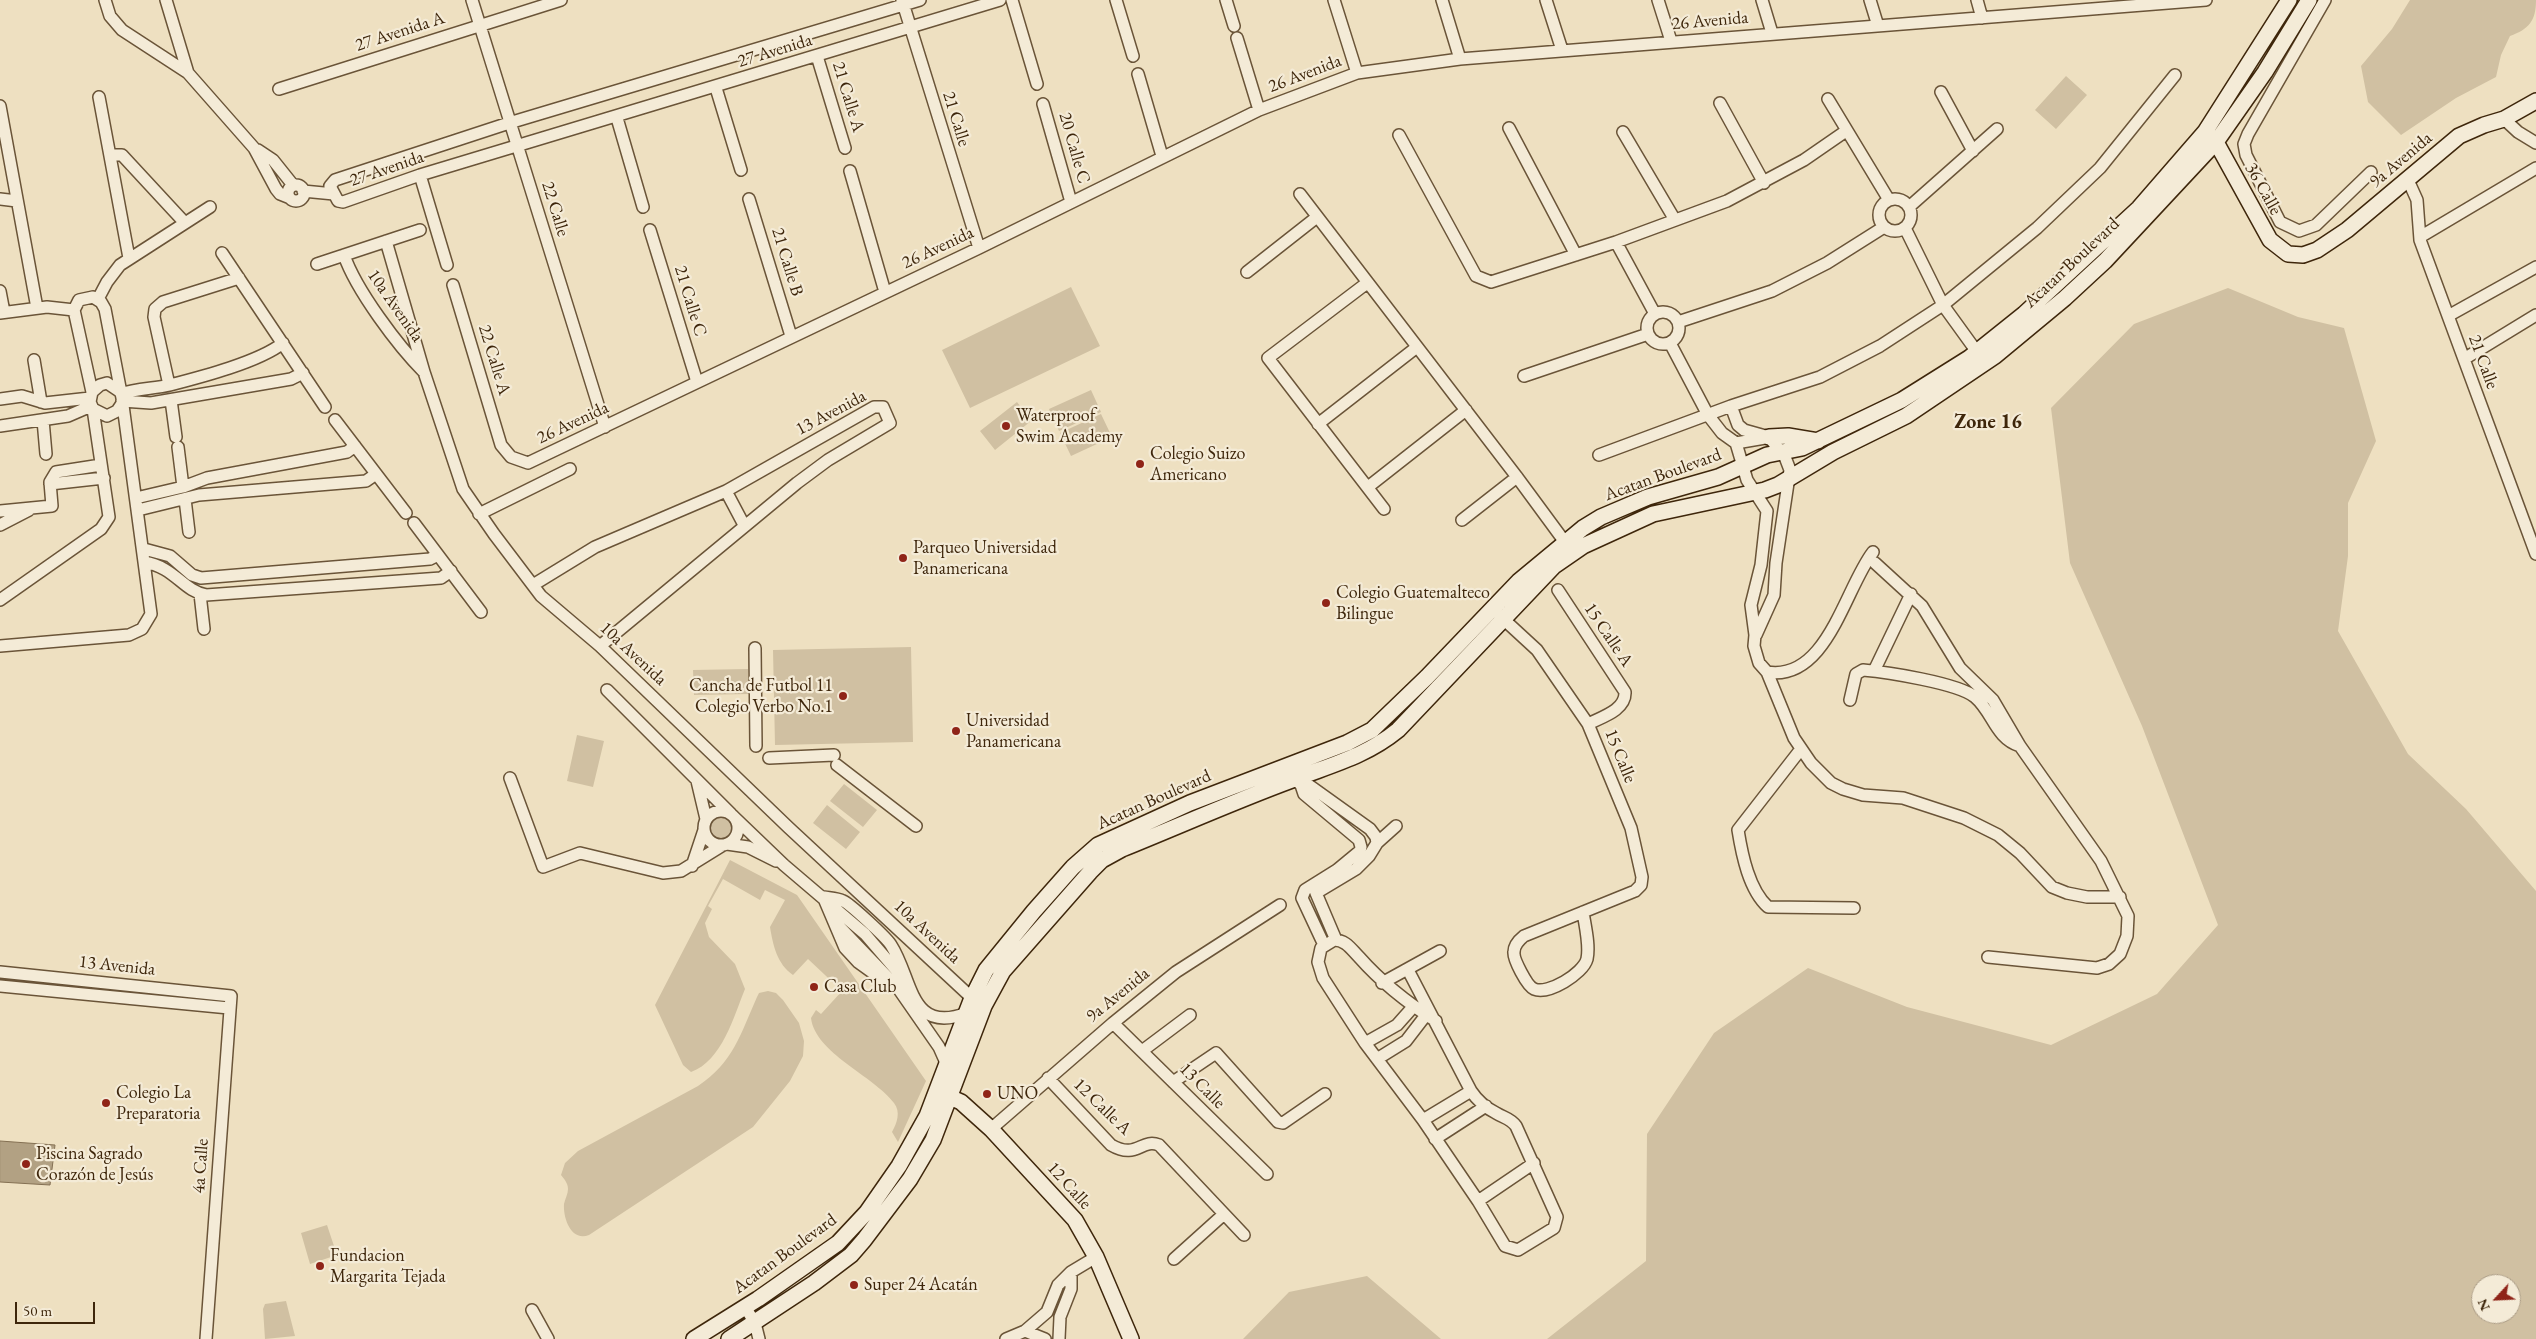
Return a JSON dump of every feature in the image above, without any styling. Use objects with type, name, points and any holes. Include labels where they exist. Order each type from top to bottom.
[{"type":"main road","name":"Acatan Boulevard","points":[[728,1339],[755,1323],[851,1255],[910,1179],[934,1140],[944,1095],[947,1065],[972,998],[986,970],[1004,946],[1073,868],[1098,845],[1190,803],[1293,777],[1360,756],[1390,736],[1497,613],[1601,517],[1648,497],[1718,477],[1767,455],[1802,448],[1818,441],[1902,400],[1977,352],[2038,302],[2139,208],[2211,137],[2289,0]]},
{"type":"main road","name":"Acatan Boulevard","points":[[1569,548],[1583,546],[1653,514],[1769,489],[1833,452],[1906,416],[1995,356],[2066,298],[2105,261],[2265,72],[2309,0]]},
{"type":"main road","name":"9a Avenida","points":[[2295,256],[2310,254],[2326,244],[2408,180],[2459,136],[2504,119],[2536,101]]},
{"type":"main road","name":"36 Calle","points":[[2211,137],[2270,240],[2280,250],[2295,256]]},
{"type":"main road","points":[[1769,438],[1788,436],[1818,441]]},
{"type":"main road","name":"Acatan Boulevard","points":[[694,1339],[745,1307],[838,1243],[852,1230],[872,1206],[944,1095],[984,1006],[1003,971],[1102,860],[1122,849],[1293,777]]},
{"type":"main road","name":"12 Calle","points":[[944,1095],[964,1104],[991,1129],[1075,1220],[1096,1257],[1131,1339]]},
{"type":"street","points":[[105,0],[110,16],[122,30],[188,73],[254,148],[276,190],[280,194],[290,198],[288,191],[298,188],[334,194]]},
{"type":"street","points":[[166,0],[188,73]]},
{"type":"street","name":"22 Calle","points":[[472,0],[606,427]]},
{"type":"street","name":"27 Avenida A","points":[[279,89],[561,0]]},
{"type":"street","name":"27 Avenida","points":[[920,0],[903,3],[509,122],[335,180],[330,186],[338,201],[343,202],[420,175],[716,88],[1000,0]]},
{"type":"street","points":[[1012,0],[1037,84]]},
{"type":"street","points":[[1116,0],[1133,56]]},
{"type":"street","points":[[1226,0],[1234,26]]},
{"type":"street","points":[[1334,0],[1357,73]]},
{"type":"street","points":[[1442,0],[1460,58]]},
{"type":"street","points":[[1546,0],[1562,50]]},
{"type":"street","points":[[1658,0],[1671,41]]},
{"type":"street","points":[[1762,0],[1772,33]]},
{"type":"street","points":[[1870,0],[1878,26]]},
{"type":"street","points":[[1977,0],[1982,18]]},
{"type":"street","name":"26 Avenida","points":[[501,445],[511,457],[528,463],[979,248],[1162,156],[1259,110],[1357,73],[1460,58],[1982,18],[2086,5],[2206,0]]},
{"type":"street","points":[[2325,0],[2248,134],[2245,149],[2280,222],[2299,232],[2316,225],[2370,172]]},
{"type":"street","name":"21 Calle","points":[[903,3],[979,248]]},
{"type":"street","points":[[1238,38],[1259,110]]},
{"type":"street","name":"21 Calle A","points":[[817,56],[845,148]]},
{"type":"street","points":[[1138,74],[1162,156]]},
{"type":"street","points":[[1599,455],[1731,406],[1820,377],[1880,346],[1942,305],[2037,228],[2100,168],[2175,75]]},
{"type":"street","points":[[716,88],[740,170]]},
{"type":"street","points":[[1940,92],[1972,151]]},
{"type":"street","points":[[99,97],[129,258]]},
{"type":"street","points":[[1828,100],[1889,200]]},
{"type":"street","points":[[1720,103],[1764,183]]},
{"type":"street","name":"20 Calle C","points":[[1042,104],[1071,202]]},
{"type":"street","points":[[0,106],[37,308]]},
{"type":"street","points":[[616,118],[643,207]]},
{"type":"street","points":[[2504,119],[2518,132],[2536,143]]},
{"type":"street","points":[[1509,128],[1576,255]]},
{"type":"street","points":[[1909,207],[1997,129]]},
{"type":"street","points":[[1623,132],[1676,220]]},
{"type":"street","points":[[1399,135],[1480,279],[1496,281],[1616,242],[1727,201],[1764,183],[1804,160],[1846,132]]},
{"type":"street","points":[[254,148],[273,160],[298,188]]},
{"type":"street","points":[[111,155],[122,155],[185,223]]},
{"type":"street","points":[[2420,237],[2536,168]]},
{"type":"street","points":[[850,171],[885,292]]},
{"type":"street","points":[[420,175],[447,265]]},
{"type":"street","name":"21 Calle","points":[[2408,180],[2417,200],[2420,237],[2536,554]]},
{"type":"street","points":[[1300,194],[1367,284],[1517,477],[1569,548]]},
{"type":"street","points":[[0,199],[17,201]]},
{"type":"street","name":"21 Calle B","points":[[750,199],[791,336]]},
{"type":"street","points":[[1898,199],[1909,207],[1910,220],[1905,228],[1892,231],[1880,223],[1879,212],[1881,207],[1889,200],[1898,199]]},
{"type":"street","points":[[98,299],[120,265],[210,207]]},
{"type":"street","points":[[1247,272],[1317,217]]},
{"type":"street","points":[[1678,322],[1772,291],[1826,263],[1884,227]]},
{"type":"street","points":[[1905,228],[1942,305],[1977,352]]},
{"type":"street","points":[[317,264],[420,230]]},
{"type":"street","name":"21 Calle C","points":[[650,230],[697,382]]},
{"type":"street","name":"10a Avenida","points":[[386,241],[424,372],[463,488],[479,514],[541,596],[600,646],[788,827],[972,998]]},
{"type":"street","points":[[1616,242],[1655,314]]},
{"type":"street","points":[[222,253],[325,407]]},
{"type":"street","name":"10a Avenida","points":[[344,255],[352,276],[403,351],[424,372]]},
{"type":"street","points":[[2448,316],[2536,266]]},
{"type":"street","points":[[169,385],[154,317],[155,309],[163,302],[239,278]]},
{"type":"street","points":[[1367,284],[1268,358],[1384,509]]},
{"type":"street","name":"22 Calle A","points":[[453,285],[501,445]]},
{"type":"street","points":[[0,291],[2,312],[37,308],[74,310]]},
{"type":"street","points":[[0,600],[105,525],[110,512],[92,401],[74,310],[76,304],[83,297],[98,299],[105,309],[121,398],[152,610],[148,623],[140,631],[128,635],[0,646]]},
{"type":"street","points":[[1660,312],[1671,314],[1678,322],[1677,336],[1670,343],[1660,344],[1654,342],[1648,334],[1647,325],[1655,314],[1660,312]]},
{"type":"street","points":[[2464,359],[2536,315]]},
{"type":"street","points":[[1524,376],[1648,334]]},
{"type":"street","points":[[121,398],[247,361],[274,350],[283,343]]},
{"type":"street","points":[[1670,343],[1708,415],[1722,433],[1736,443],[1747,480],[1767,511],[1761,565],[1751,605],[1755,635],[1754,646],[1759,663],[1767,672],[1801,749],[1818,772],[1843,789],[1863,796],[1903,798],[1964,818],[1998,835],[2020,853],[2052,887],[2067,893],[2087,896],[2120,897]]},
{"type":"street","points":[[1318,424],[1417,347]]},
{"type":"street","points":[[34,360],[41,402]]},
{"type":"street","points":[[0,426],[68,416],[92,401],[96,386],[107,383],[121,398],[151,403],[291,379],[302,373]]},
{"type":"street","points":[[0,399],[22,396],[41,402],[92,401],[107,416],[117,411],[121,398]]},
{"type":"street","points":[[171,400],[189,532]]},
{"type":"street","points":[[1731,406],[1738,425],[1744,430],[1769,438],[1782,453],[1790,467],[1776,563],[1774,595],[1755,635]]},
{"type":"street","name":"13 Avenida","points":[[534,586],[595,547],[726,491],[874,407],[883,407],[890,419],[890,423],[828,460],[744,525],[600,646]]},
{"type":"street","points":[[1368,487],[1466,410]]},
{"type":"street","points":[[43,420],[46,454]]},
{"type":"street","points":[[335,420],[406,512]]},
{"type":"street","points":[[1736,443],[1769,438]]},
{"type":"street","points":[[137,504],[184,493],[207,478],[347,452],[355,446]]},
{"type":"street","points":[[0,511],[52,506],[51,478],[59,470],[101,465]]},
{"type":"street","points":[[479,514],[570,469]]},
{"type":"street","points":[[184,493],[198,495],[366,481],[376,474]]},
{"type":"street","points":[[1462,520],[1517,477]]},
{"type":"street","points":[[50,484],[104,478]]},
{"type":"street","points":[[726,491],[744,525]]},
{"type":"street","points":[[0,525],[36,507]]},
{"type":"street","points":[[414,523],[481,612]]},
{"type":"street","points":[[144,549],[170,556],[192,575],[201,578],[430,559],[438,555]]},
{"type":"street","points":[[1767,672],[1776,674],[1789,670],[1810,659],[1838,620],[1863,565],[1874,558],[1911,594],[1928,614],[1950,652],[1968,676],[1977,682],[1993,700],[2020,746],[2101,861],[2128,916],[2127,936],[2120,954],[2109,964],[2097,968],[1988,957]]},
{"type":"street","points":[[144,562],[169,570],[200,594],[441,578],[451,572]]},
{"type":"street","name":"15 Calle A","points":[[1558,590],[1624,688],[1624,700],[1620,707],[1588,724]]},
{"type":"street","points":[[200,594],[204,629]]},
{"type":"street","points":[[1874,671],[1911,594]]},
{"type":"street","name":"15 Calle","points":[[1497,613],[1537,650],[1588,724],[1631,828],[1642,877],[1641,885],[1635,891],[1583,912],[1524,936],[1516,944],[1514,956],[1530,986],[1536,990],[1545,990],[1576,976],[1581,971],[1587,956],[1583,912]]},
{"type":"street","points":[[755,648],[756,746]]},
{"type":"street","points":[[1850,700],[1859,670],[1874,671],[1960,689],[1976,697],[2004,738],[2020,746]]},
{"type":"street","points":[[1960,689],[1968,676]]},
{"type":"street","points":[[607,690],[732,816],[876,944],[939,1047],[947,1065]]},
{"type":"street","points":[[1801,749],[1738,830],[1747,867],[1760,900],[1768,907],[1854,908]]},
{"type":"street","points":[[769,758],[835,760],[916,826]]},
{"type":"street","points":[[695,777],[705,824],[712,843],[748,848],[784,864]]},
{"type":"street","points":[[1293,777],[1310,786],[1370,829],[1376,837],[1377,843]]},
{"type":"street","points":[[1293,777],[1304,794],[1359,840],[1361,846],[1358,857],[1342,878],[1316,893],[1336,940]]},
{"type":"street","points":[[510,778],[544,867],[580,853],[663,872],[681,871],[692,866],[732,841],[737,832],[736,822],[732,816],[720,811],[705,824],[692,866]]},
{"type":"street","points":[[1324,945],[1302,898],[1305,890],[1358,857],[1396,826]]},
{"type":"street","points":[[824,897],[836,923],[903,986],[920,1008],[930,1015],[943,1019],[967,1012]]},
{"type":"street","name":"9a Avenida","points":[[991,1129],[1048,1078],[1176,972],[1280,905]]},
{"type":"street","points":[[1408,970],[1431,1018],[1471,1092],[1486,1106],[1513,1122],[1534,1163],[1557,1217],[1554,1228],[1518,1250],[1505,1246],[1478,1201],[1436,1139],[1365,1043],[1320,973],[1318,958],[1324,945],[1336,940],[1347,944],[1382,983],[1413,1007],[1431,1018]]},
{"type":"street","points":[[1382,983],[1440,951]]},
{"type":"street","name":"13 Avenida","points":[[0,972],[231,996]]},
{"type":"street","points":[[0,986],[229,1008]]},
{"type":"street","name":"4a Calle","points":[[206,1339],[231,996]]},
{"type":"street","points":[[1365,1043],[1397,1024],[1413,1007]]},
{"type":"street","points":[[1142,1051],[1190,1015]]},
{"type":"street","points":[[1377,1059],[1406,1041],[1431,1018]]},
{"type":"street","name":"13 Calle","points":[[1113,1024],[1267,1174]]},
{"type":"street","points":[[1173,1082],[1216,1053],[1278,1122],[1282,1123],[1325,1094]]},
{"type":"street","name":"12 Calle A","points":[[1048,1078],[1111,1145],[1122,1151],[1129,1152],[1154,1143],[1159,1145],[1244,1235]]},
{"type":"street","points":[[1422,1120],[1471,1092]]},
{"type":"street","points":[[1436,1139],[1486,1106]]},
{"type":"street","points":[[1478,1201],[1534,1163]]},
{"type":"street","points":[[1174,1258],[1224,1214]]},
{"type":"street","points":[[1006,1339],[1025,1331],[1047,1312],[1058,1285],[1071,1272],[1096,1257]]},
{"type":"street","points":[[1059,1339],[1060,1317],[1071,1289],[1071,1272]]},
{"type":"street","points":[[745,1307],[755,1323],[759,1339]]},
{"type":"street","points":[[532,1310],[548,1339]]},
{"type":"street","points":[[1047,1312],[1060,1317]]},
{"type":"street","points":[[1025,1331],[1045,1339]]},
{"type":"shaded area","points":[[2410,0],[2536,0],[2536,7],[2533,19],[2527,27],[2510,36],[2501,55],[2496,77],[2456,98],[2401,135],[2368,102],[2361,66],[2392,29]]},
{"type":"shaded area","points":[[2066,76],[2087,95],[2056,129],[2035,110]]},
{"type":"shaded area","points":[[1071,287],[1100,346],[970,408],[942,350]]},
{"type":"shaded area","points":[[2228,288],[2298,317],[2344,328],[2376,441],[2348,503],[2348,556],[2338,631],[2408,754],[2466,809],[2536,891],[2536,1339],[1547,1339],[1646,1261],[1647,1134],[1714,1033],[1808,968],[1907,1007],[2051,1045],[2157,994],[2218,925],[2142,726],[2070,563],[2051,408],[2134,324]]},
{"type":"shaded area","points":[[1091,390],[1101,412],[1059,431],[1049,409]]},
{"type":"shaded area","name":"Waterproof Swim Academy","points":[[1017,402],[1031,421],[995,450],[980,431]]},
{"type":"shaded area","points":[[1101,414],[1112,437],[1071,456],[1060,433]]},
{"type":"shaded area","name":"Cancha de Futbol 11 Colegio Verbo No.1","points":[[911,647],[913,742],[775,745],[773,650]]},
{"type":"shaded area","points":[[748,669],[749,694],[694,695],[693,670]]},
{"type":"shaded area","points":[[577,735],[604,741],[593,787],[567,781]]},
{"type":"shaded area","points":[[844,784],[877,810],[863,827],[830,801]]},
{"type":"shaded area","points":[[827,805],[860,832],[846,849],[813,823]]},
{"type":"shaded area","points":[[720,817],[728,821],[732,829],[728,837],[720,841],[712,837],[708,829],[712,821]]},
{"type":"shaded area","points":[[730,860],[797,895],[926,1081],[898,1142],[892,1132],[898,1114],[894,1103],[873,1083],[846,1064],[823,1042],[815,1031],[811,1018],[816,1010],[821,1014],[842,991],[808,959],[793,975],[779,960],[770,927],[785,900],[765,890],[760,900],[723,879],[708,906],[712,909],[705,923],[709,937],[735,964],[745,989],[726,1036],[711,1058],[691,1072],[683,1065],[655,1005]]},
{"type":"shaded area","points":[[768,991],[776,993],[783,1000],[799,1023],[804,1041],[803,1056],[790,1081],[753,1127],[589,1235],[577,1235],[573,1232],[569,1227],[564,1210],[568,1187],[561,1175],[565,1163],[578,1151],[698,1086],[710,1077],[720,1067],[735,1046],[759,993]]},
{"type":"shaded area","name":"Piscina Sagrado Corazón de Jesús","points":[[0,1141],[55,1145],[50,1185],[0,1182]]},
{"type":"shaded area","points":[[327,1225],[337,1255],[310,1264],[301,1233]]},
{"type":"shaded area","points":[[1367,1276],[1441,1339],[1243,1339],[1289,1292]]},
{"type":"shaded area","points":[[286,1301],[295,1336],[265,1339],[263,1309],[265,1304]]},
{"type":"place","name":"Waterproof Swim Academy","points":[[1006,426]]},
{"type":"place","name":"Colegio Suizo Americano","points":[[1140,464]]},
{"type":"place","name":"Parqueo Universidad Panamericana","points":[[903,558]]},
{"type":"place","name":"Colegio Guatemalteco Bilingue","points":[[1326,603]]},
{"type":"place","name":"Cancha de Futbol 11 Colegio Verbo No.1","points":[[843,696]]},
{"type":"place","name":"Universidad Panamericana","points":[[956,731]]},
{"type":"place","name":"Casa Club","points":[[814,987]]},
{"type":"place","name":"UNO","points":[[987,1094]]},
{"type":"place","name":"Colegio La Preparatoria","points":[[106,1103]]},
{"type":"place","name":"Piscina Sagrado Corazón de Jesús","points":[[26,1164]]},
{"type":"place","name":"Fundacion Margarita Tejada","points":[[320,1266]]},
{"type":"place","name":"Super 24 Acatán","points":[[854,1285]]},
{"type":"district","name":"Zone 16","points":[[1988,423]]}]
